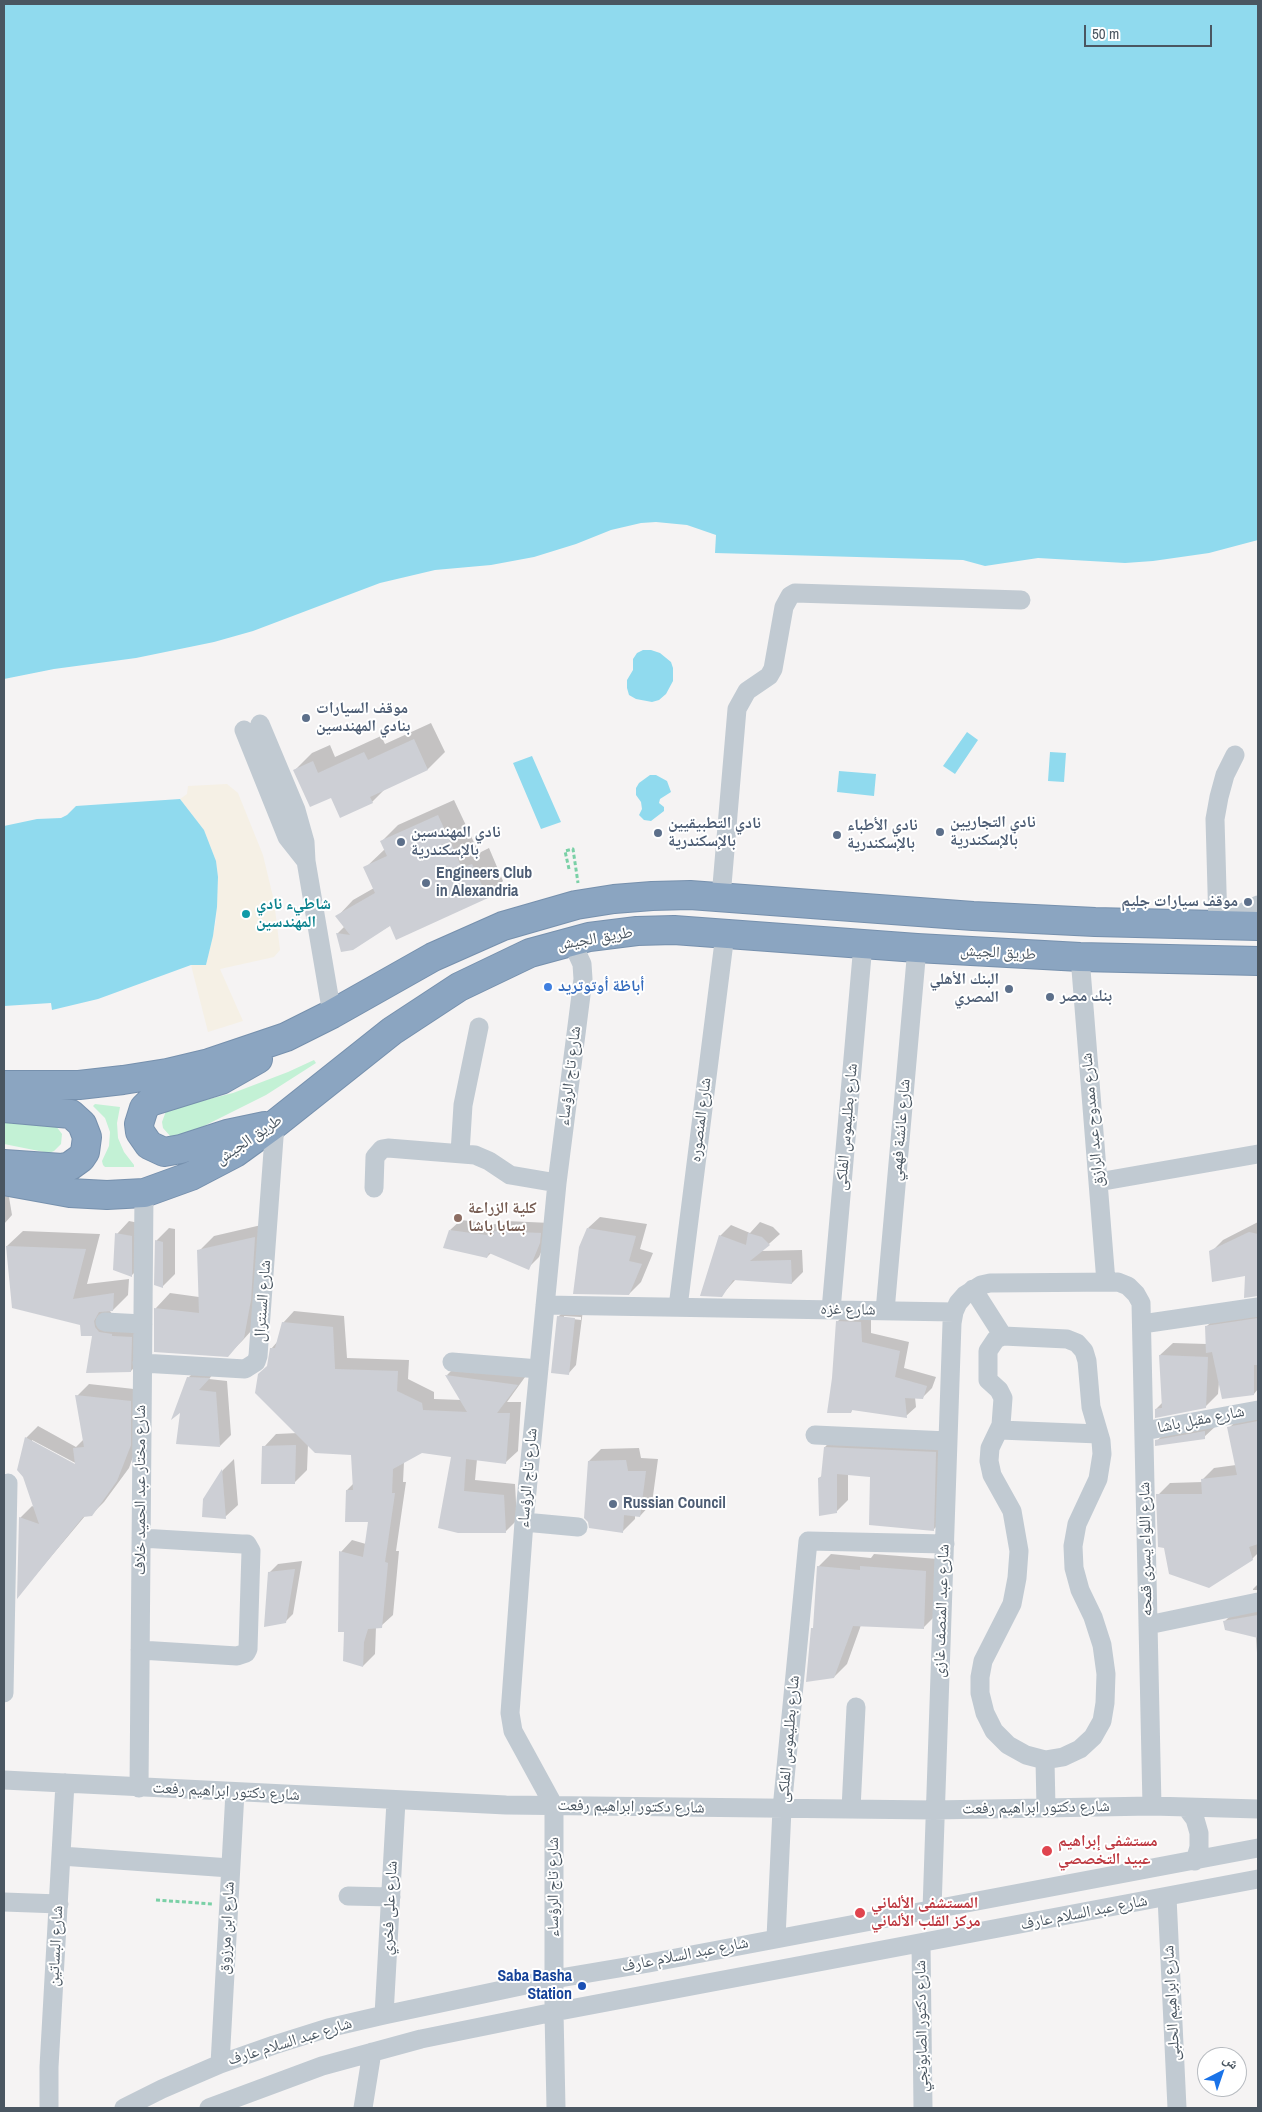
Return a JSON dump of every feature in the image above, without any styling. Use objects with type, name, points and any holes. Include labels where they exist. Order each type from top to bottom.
[{"type":"highway","points":[[4,1085],[79,1085],[158,1074],[209,1063],[286,1037],[467,940],[539,914],[614,899],[652,896],[721,897],[972,916],[1095,922],[1258,926]]},
{"type":"highway","name":"طريق الجيش","points":[[4,1181],[70,1193],[107,1195],[144,1193],[191,1176],[235,1153],[275,1124],[392,1031],[425,1008],[494,969],[530,954],[567,942],[637,931],[674,930],[917,948],[1080,957],[1258,961]]},
{"type":"highway","points":[[275,1124],[227,1134],[181,1149],[164,1152],[149,1145],[140,1132],[139,1124],[144,1108],[150,1102],[221,1080],[255,1061],[286,1037]]},
{"type":"highway","points":[[4,1108],[71,1114],[82,1124],[88,1137],[82,1158],[70,1166],[62,1168],[4,1164]]},
{"type":"street","points":[[721,897],[738,710],[747,691],[769,676],[773,669],[784,607],[790,596],[794,594],[1021,600]]},
{"type":"street","points":[[252,727],[296,810],[305,842],[306,861],[332,1014]]},
{"type":"street","points":[[1236,755],[1221,790],[1215,819],[1218,924],[1258,905]]},
{"type":"street","name":"شارع المنصوره","points":[[678,1307],[725,934]]},
{"type":"street","name":"شارع تاج الرؤساء","points":[[556,2108],[554,1806],[513,1731],[510,1713],[524,1522],[556,1183],[583,979],[582,964],[576,951],[567,942]]},
{"type":"street","name":"شارع بطليموس الفلكى","points":[[831,1310],[863,944]]},
{"type":"street","name":"شارع عائشة فهمي","points":[[885,1311],[917,948]]},
{"type":"street","name":"شارع ممدوح عبد الرازق","points":[[1080,957],[1106,1282]]},
{"type":"street","points":[[460,1153],[464,1100],[479,1027]]},
{"type":"street","name":"شارع السنترال","points":[[142,1363],[245,1369],[256,1362],[258,1356],[275,1124]]},
{"type":"street","points":[[374,1188],[375,1157],[382,1149],[388,1148],[460,1153],[483,1157],[510,1175],[556,1183]]},
{"type":"street","points":[[1098,1182],[1258,1154]]},
{"type":"street","name":"شارع مختار عبد الحميد خلاف","points":[[139,1788],[144,1193]]},
{"type":"street","points":[[954,1312],[965,1296],[973,1289],[990,1284],[1106,1282]]},
{"type":"street","name":"شارع اللواء يسرى قمحه","points":[[1106,1282],[1118,1282],[1128,1286],[1141,1303],[1152,1806]]},
{"type":"street","points":[[973,1289],[1003,1336]]},
{"type":"street","name":"شارع غزه","points":[[545,1305],[954,1312]]},
{"type":"street","points":[[1142,1324],[1258,1307]]},
{"type":"street","name":"شارع عبد المنصف غازى","points":[[932,1909],[934,1810],[954,1312]]},
{"type":"street","points":[[105,1322],[143,1324]]},
{"type":"street","points":[[1003,1336],[1067,1339],[1077,1343],[1084,1351],[1087,1361],[1091,1407],[1100,1434],[1102,1454],[1101,1466],[1093,1492],[1077,1524],[1073,1546],[1074,1568],[1080,1590],[1093,1616],[1102,1645],[1106,1674],[1106,1703],[1102,1721],[1093,1737],[1080,1749],[1064,1757],[1045,1760],[1026,1755],[1014,1748],[994,1731],[984,1713],[980,1693],[983,1661],[1012,1604],[1017,1578],[1019,1551],[1012,1511],[992,1474],[988,1461],[990,1448],[1000,1430],[1003,1398],[999,1390],[990,1385],[987,1375],[988,1351],[996,1339],[1003,1336]]},
{"type":"street","points":[[452,1362],[538,1369]]},
{"type":"street","name":"شارع مقبل باشا","points":[[1144,1431],[1258,1410]]},
{"type":"street","points":[[1000,1430],[1100,1434]]},
{"type":"street","points":[[815,1435],[948,1441]]},
{"type":"street","points":[[4,1693],[8,1483]]},
{"type":"street","points":[[524,1522],[578,1527]]},
{"type":"street","points":[[140,1650],[237,1656],[246,1654],[248,1649],[250,1551],[246,1544],[141,1538]]},
{"type":"street","name":"شارع بطليموس الفلكى","points":[[776,1938],[782,1809],[808,1541],[945,1544]]},
{"type":"street","points":[[1148,1625],[1258,1602]]},
{"type":"street","points":[[851,1810],[856,1707]]},
{"type":"street","points":[[1045,1760],[1046,1808]]},
{"type":"street","name":"شارع دكتور ابراهيم رفعت","points":[[4,1780],[396,1801],[554,1806],[851,1810],[1152,1806],[1258,1809]]},
{"type":"street","name":"شارع البساتين","points":[[48,2108],[65,1783]]},
{"type":"street","name":"شارع ابن مرزوق","points":[[220,2064],[235,1792]]},
{"type":"street","name":"شارع على فخري","points":[[384,2015],[396,1801]]},
{"type":"street","points":[[1186,1807],[1195,1819],[1199,1833],[1199,1847],[1195,1861]]},
{"type":"street","name":"شارع عبد السلام عارف","points":[[124,2108],[220,2064],[283,2042],[384,2015],[554,1979],[649,1963],[1258,1848]]},
{"type":"street","points":[[61,1856],[230,1868]]},
{"type":"street","name":"شارع عبد السلام عارف","points":[[209,2108],[274,2083],[372,2052],[429,2037],[1258,1879]]},
{"type":"street","points":[[348,1896],[391,1897]]},
{"type":"street","name":"شارع ابراهيم الحلبى","points":[[1167,1897],[1177,2108]]},
{"type":"street","points":[[4,1902],[59,1904]]},
{"type":"street","name":"شارع دكتور الصابونجي","points":[[921,1943],[923,2108]]},
{"type":"street","points":[[363,2108],[372,2052]]},
{"type":"path","points":[[569,869],[564,851],[573,849],[578,883]]},
{"type":"path","points":[[156,1900],[228,1906]]},
{"type":"green space","points":[[314,1060],[316,1063],[266,1095],[182,1137],[171,1137],[163,1128],[162,1122],[166,1111],[233,1093]]},
{"type":"green space","points":[[95,1104],[120,1107],[117,1123],[118,1138],[124,1152],[134,1167],[105,1167],[103,1165],[102,1161],[109,1146],[110,1132],[105,1118],[93,1106]]},
{"type":"green space","points":[[4,1122],[47,1123],[56,1126],[62,1134],[61,1144],[49,1153],[4,1144]]},
{"type":"sand","name":"شاطيء نادي المهندسين","points":[[227,784],[238,793],[263,855],[274,901],[280,950],[274,957],[220,969],[243,1021],[208,1032],[191,965],[206,965],[216,921],[218,877],[216,861],[204,830],[180,799],[187,794],[188,786]]},
{"type":"water","points":[[4,4],[1258,4],[1258,540],[1209,553],[1153,561],[1125,563],[1038,558],[985,566],[963,560],[715,553],[716,535],[687,525],[656,522],[641,523],[611,530],[576,544],[534,557],[491,565],[435,570],[380,583],[253,631],[214,642],[136,658],[54,669],[4,679]]},
{"type":"water","points":[[643,650],[660,653],[671,662],[673,668],[673,681],[666,694],[659,700],[652,702],[636,699],[629,695],[627,688],[627,680],[633,670],[633,659],[637,653]]},
{"type":"water","points":[[967,732],[978,740],[955,774],[943,766]]},
{"type":"water","points":[[1050,752],[1066,753],[1064,782],[1048,781]]},
{"type":"water","points":[[532,756],[561,822],[541,829],[513,763]]},
{"type":"water","points":[[839,771],[876,774],[874,796],[837,792]]},
{"type":"water","points":[[650,775],[656,775],[667,781],[671,792],[660,799],[659,803],[664,807],[664,811],[651,821],[644,820],[639,815],[642,809],[641,802],[636,795],[636,788],[639,783]]},
{"type":"water","points":[[180,799],[204,830],[216,861],[218,877],[217,907],[206,965],[191,965],[98,999],[52,1010],[51,1003],[4,1006],[4,826],[37,819],[61,818],[76,806]]},
{"type":"building","points":[[414,739],[428,770],[370,797],[373,803],[340,818],[331,798],[310,807],[293,770],[313,761],[318,773],[364,752],[368,760]]},
{"type":"building","name":"Engineers Club in Alexandria","points":[[438,815],[462,868],[472,864],[488,898],[396,940],[390,926],[353,950],[341,952],[336,933],[350,935],[335,916],[375,893],[363,867],[387,856],[380,841]]},
{"type":"building","points":[[587,1228],[636,1236],[629,1261],[642,1264],[629,1295],[573,1294],[579,1247]]},
{"type":"building","points":[[449,1230],[494,1236],[494,1231],[541,1233],[540,1243],[529,1270],[489,1253],[487,1258],[443,1248]]},
{"type":"building","points":[[1249,1232],[1258,1234],[1258,1296],[1244,1298],[1245,1276],[1212,1282],[1209,1251]]},
{"type":"building","points":[[115,1233],[132,1236],[132,1277],[113,1270]]},
{"type":"building","points":[[748,1233],[762,1237],[770,1245],[750,1261],[791,1260],[792,1284],[733,1280],[722,1297],[700,1296],[719,1235],[746,1245]]},
{"type":"building","points":[[255,1237],[251,1300],[244,1338],[228,1357],[154,1352],[154,1308],[199,1313],[197,1250]]},
{"type":"building","points":[[155,1240],[163,1242],[163,1288],[154,1285]]},
{"type":"building","points":[[6,1246],[86,1249],[73,1299],[114,1293],[113,1311],[99,1312],[94,1321],[95,1327],[99,1332],[112,1334],[112,1336],[132,1337],[131,1372],[86,1373],[92,1336],[81,1336],[80,1325],[12,1308]]},
{"type":"building","points":[[557,1316],[575,1318],[569,1375],[551,1373]]},
{"type":"building","points":[[1258,1318],[1258,1365],[1254,1365],[1254,1395],[1222,1399],[1212,1352],[1206,1353],[1205,1326]]},
{"type":"building","points":[[836,1321],[861,1322],[862,1342],[900,1351],[895,1377],[927,1386],[923,1399],[905,1398],[907,1418],[852,1410],[851,1413],[827,1413],[832,1378]]},
{"type":"building","points":[[282,1322],[333,1327],[335,1369],[398,1371],[397,1391],[422,1403],[423,1410],[467,1412],[445,1375],[518,1385],[497,1413],[510,1413],[506,1464],[466,1459],[464,1491],[504,1495],[506,1533],[458,1533],[438,1528],[451,1457],[422,1453],[393,1469],[392,1493],[395,1493],[385,1562],[388,1563],[382,1628],[368,1629],[364,1642],[363,1667],[343,1661],[344,1632],[338,1632],[339,1551],[363,1557],[368,1522],[345,1522],[346,1490],[353,1490],[351,1455],[315,1453],[255,1393],[258,1374],[267,1366],[270,1348],[275,1348]]},
{"type":"building","points":[[1159,1355],[1208,1357],[1206,1408],[1155,1418],[1155,1409],[1162,1408]]},
{"type":"building","points":[[187,1377],[210,1378],[199,1390],[216,1392],[220,1447],[176,1444],[180,1413],[171,1420]]},
{"type":"building","points":[[75,1395],[131,1401],[131,1445],[117,1481],[92,1516],[83,1517],[17,1599],[19,1517],[39,1524],[23,1477],[17,1470],[25,1437],[75,1464],[73,1448],[84,1447]]},
{"type":"building","points":[[1258,1421],[1258,1544],[1249,1547],[1253,1560],[1209,1588],[1169,1574],[1164,1548],[1158,1547],[1156,1494],[1202,1494],[1201,1479],[1237,1475],[1227,1427]]},
{"type":"building","points":[[1205,1431],[1205,1439],[1155,1446],[1155,1440]]},
{"type":"building","points":[[296,1445],[295,1484],[261,1484],[262,1446]]},
{"type":"building","points":[[824,1447],[936,1452],[934,1531],[869,1525],[870,1477],[837,1474],[837,1513],[819,1516],[818,1478],[821,1477]]},
{"type":"building","name":"Russian Council","points":[[626,1460],[628,1471],[646,1471],[640,1517],[624,1515],[623,1533],[589,1528],[588,1522],[584,1518],[588,1461]]},
{"type":"building","points":[[222,1469],[226,1519],[202,1517],[203,1499]]},
{"type":"building","points":[[817,1566],[860,1570],[860,1566],[926,1571],[924,1629],[853,1626],[834,1678],[806,1682],[811,1628],[813,1628]]},
{"type":"building","points":[[295,1569],[286,1623],[264,1627],[268,1572]]},
{"type":"building","points":[[1258,1615],[1258,1638],[1225,1630],[1223,1621]]},
{"type":"place","name":"موقف السيارات بنادي المهندسين","points":[[306,718]]},
{"type":"place","name":"نادي التجاريين بالإسكندرية","points":[[940,832]]},
{"type":"place","name":"نادي التطبيقيين بالإسكندرية","points":[[658,833]]},
{"type":"place","name":"نادي الأطباء بالإسكندرية","points":[[837,835]]},
{"type":"place","name":"نادي المهندسين بالإسكندرية","points":[[401,842]]},
{"type":"place","name":"Engineers Club in Alexandria","points":[[426,883]]},
{"type":"place","name":"موقف سيارات جليم","points":[[1248,902]]},
{"type":"place","name":"شاطيء نادي المهندسين","points":[[246,914]]},
{"type":"place","name":"أباظة أوتوتريد","points":[[548,987]]},
{"type":"place","name":"البنك الأهلي المصري","points":[[1009,989]]},
{"type":"place","name":"بنك مصر","points":[[1050,997]]},
{"type":"place","name":"كلية الزراعة بسابا باشا","points":[[458,1218]]},
{"type":"place","name":"Russian Council","points":[[613,1504]]},
{"type":"place","name":"مستشفى إبراهيم عبيد التخصصي","points":[[1047,1851]]},
{"type":"place","name":"المستشفى الألماني مركز القلب الألماني","points":[[860,1913]]},
{"type":"place","name":"Saba Basha Station","points":[[582,1986]]}]
